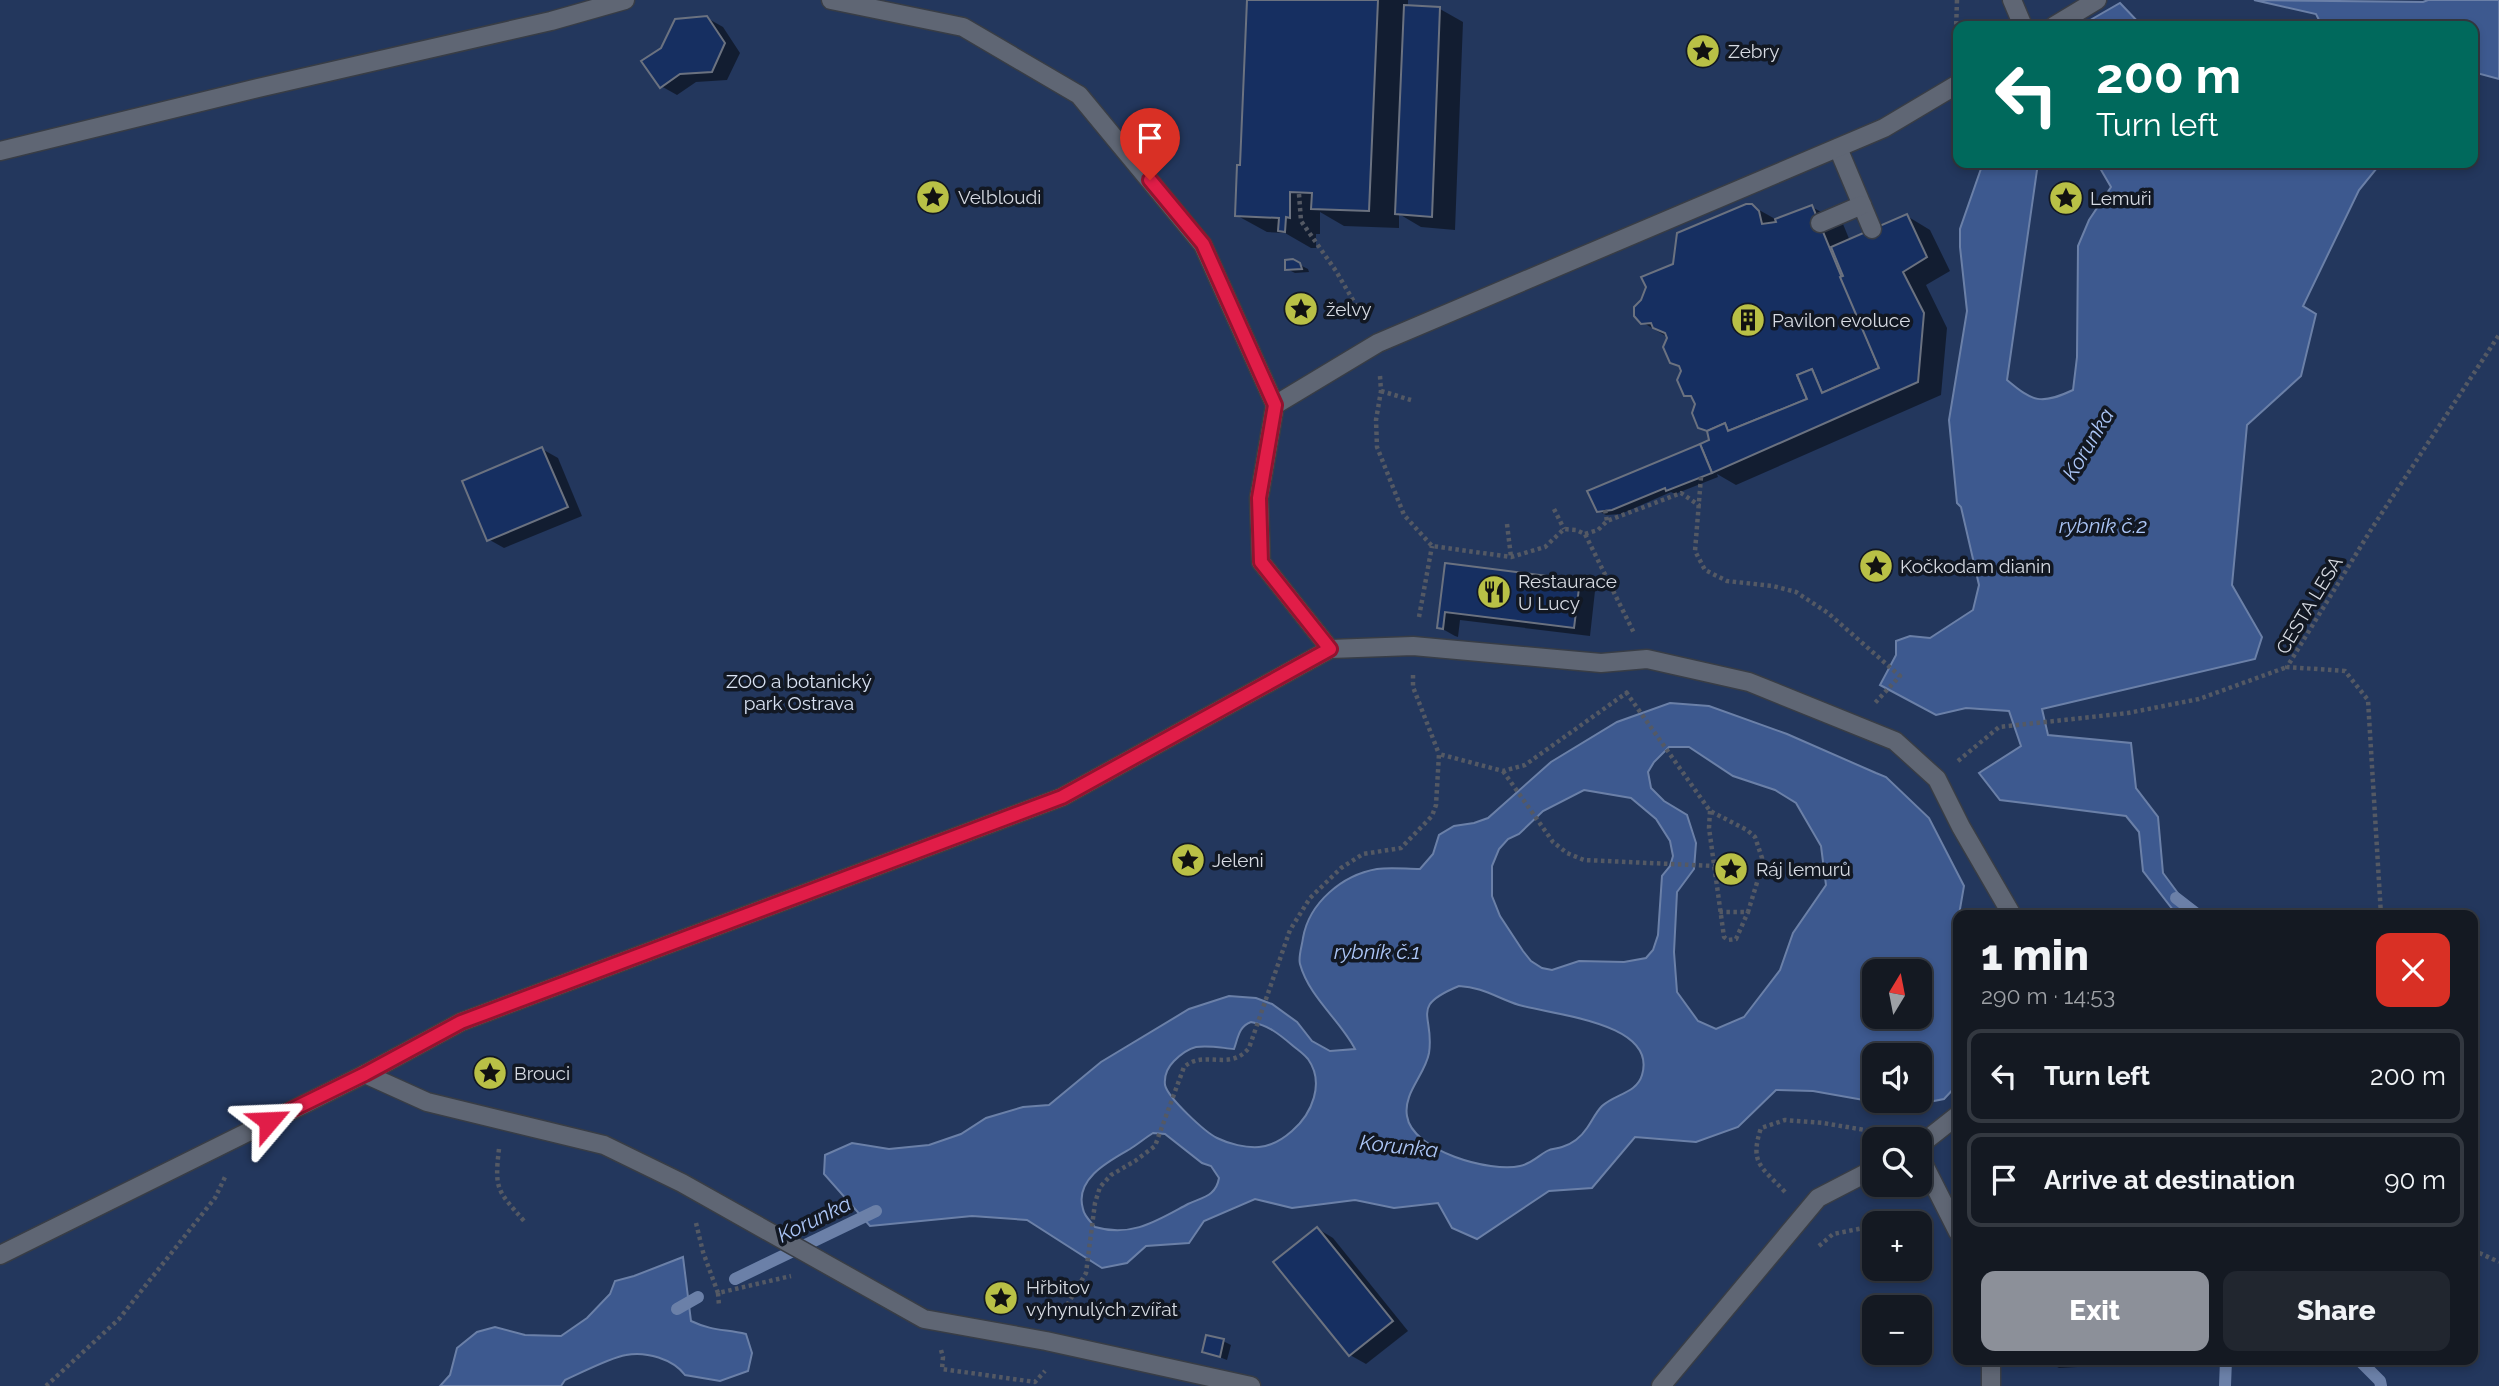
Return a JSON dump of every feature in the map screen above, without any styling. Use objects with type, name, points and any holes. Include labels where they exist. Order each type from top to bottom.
[{"type":"lane","points":[[0,150],[551,21],[625,0]]},
{"type":"lane","points":[[831,0],[964,27],[1079,95],[1203,244],[1275,405],[1259,498],[1261,562],[1330,649]]},
{"type":"lane","points":[[2012,0],[2022,21]]},
{"type":"lane","points":[[2062,21],[2097,0]]},
{"type":"lane","points":[[1275,405],[1378,343],[1884,128],[1953,87]]},
{"type":"lane","points":[[1838,148],[1872,229]]},
{"type":"lane","points":[[1820,223],[1862,205]]},
{"type":"lane","points":[[0,1255],[365,1074],[461,1022],[1062,797],[1330,649],[1413,646],[1601,663],[1656,661],[1749,682],[1895,741],[1937,779],[1961,827],[2009,910]]},
{"type":"lane","points":[[365,1074],[427,1102],[604,1145],[682,1183],[924,1319],[1046,1341],[1251,1386]]},
{"type":"lane","points":[[1932,1136],[1953,1119]]},
{"type":"lane","points":[[1661,1386],[1818,1198],[1862,1175]]},
{"type":"lane","points":[[1932,1181],[1953,1222]]},
{"type":"lane","points":[[1991,1365],[1991,1386]]},
{"type":"path","points":[[1956,21],[1957,0]]},
{"type":"path","name":"CESTA LESA","points":[[2381,910],[2368,701],[2344,671],[2287,667],[2372,528],[2499,335]]},
{"type":"path","points":[[1381,391],[1411,400]]},
{"type":"path","points":[[1701,477],[1695,551],[1705,570],[1727,582],[1773,586],[1796,592],[1828,612],[1900,676],[1870,708]]},
{"type":"path","points":[[1585,534],[1598,530],[1607,521],[1681,493],[1700,506]]},
{"type":"path","points":[[1554,509],[1564,529]]},
{"type":"path","points":[[1605,510],[1607,521]]},
{"type":"path","points":[[1507,524],[1511,557]]},
{"type":"path","points":[[1046,1341],[1086,1273],[1095,1203],[1100,1187],[1111,1175],[1155,1146],[1184,1067],[1194,1060],[1235,1060],[1246,1052],[1254,1037],[1290,930],[1310,898],[1341,867],[1363,853],[1401,848],[1432,816],[1436,805],[1439,754],[1413,687],[1413,646],[1432,546],[1511,557],[1545,547],[1564,529],[1585,534],[1656,661],[1657,682],[1626,692],[1525,765],[1503,771],[1439,754]]},
{"type":"path","points":[[1952,767],[1998,727],[2128,713],[2200,699],[2287,667]]},
{"type":"path","points":[[1626,692],[1710,811],[1747,830],[1758,844],[1761,864],[1739,936],[1732,940],[1724,937],[1719,912],[1709,828],[1710,811]]},
{"type":"path","points":[[1503,771],[1553,842],[1567,853],[1584,860],[1714,866]]},
{"type":"path","points":[[1719,912],[1748,912]]},
{"type":"path","points":[[503,1120],[496,1175],[499,1192],[524,1221]]},
{"type":"path","points":[[1805,1213],[1757,1162],[1756,1145],[1762,1128],[1785,1120],[1862,1130]]},
{"type":"path","points":[[46,1386],[119,1318],[215,1198],[245,1133]]},
{"type":"path","points":[[682,1183],[692,1205],[703,1252],[718,1293],[719,1305]]},
{"type":"path","points":[[2478,1252],[2499,1262]]},
{"type":"path","points":[[718,1293],[791,1276],[803,1282]]},
{"type":"green space","name":"ZOO a botanický park Ostrava","points":[[0,0],[2499,0],[2499,1386],[0,1386]]},
{"type":"water","points":[[2254,0],[2499,0],[2499,79],[2478,73],[2478,21],[2320,21],[2316,14]]},
{"type":"water","points":[[2120,3],[2137,21],[2089,21]]},
{"type":"water","name":"rybník č.2","points":[[1981,168],[2037,168],[2007,380],[2031,397],[2053,398],[2073,390],[2077,357],[2078,246],[2089,220],[2111,187],[2100,168],[2377,168],[2359,190],[2303,306],[2316,314],[2301,376],[2247,425],[2232,585],[2262,637],[2255,659],[2042,709],[2048,735],[2131,743],[2136,788],[2158,817],[2163,873],[2190,910],[2173,910],[2143,871],[2139,832],[2126,816],[2000,800],[1979,773],[2021,746],[2009,711],[1966,708],[1936,715],[1880,685],[1896,655],[1896,641],[1910,636],[1930,638],[1973,610],[1979,585],[1961,507],[1957,503],[1949,420],[1967,311],[1960,229]]},
{"type":"water","name":"rybník č.1","points":[[1670,703],[1709,706],[1787,734],[1886,777],[1929,818],[1964,886],[1960,910],[1953,910],[1953,1089],[1944,1099],[1932,1101],[1932,1043],[1862,1043],[1862,1100],[1813,1091],[1776,1090],[1738,1127],[1696,1142],[1635,1137],[1592,1188],[1549,1191],[1477,1239],[1452,1228],[1438,1203],[1394,1208],[1355,1200],[1292,1208],[1255,1199],[1204,1221],[1189,1243],[1146,1246],[1127,1263],[1102,1268],[1027,1220],[972,1216],[870,1226],[824,1174],[825,1155],[852,1143],[889,1149],[929,1145],[961,1134],[986,1118],[1023,1107],[1049,1105],[1101,1062],[1189,1009],[1229,996],[1256,998],[1272,1004],[1297,1022],[1312,1041],[1330,1051],[1355,1049],[1317,998],[1300,964],[1306,925],[1312,913],[1329,893],[1352,877],[1382,868],[1420,869],[1433,854],[1439,835],[1454,826],[1488,818],[1551,762],[1617,722]],"holes":[[[1669,747],[1689,747],[1733,776],[1775,790],[1796,803],[1821,846],[1826,885],[1793,933],[1780,970],[1744,1017],[1716,1029],[1698,1021],[1677,992],[1674,952],[1677,892],[1694,869],[1696,843],[1687,815],[1664,801],[1651,788],[1648,772]],[[1584,790],[1631,798],[1656,819],[1670,841],[1673,856],[1670,866],[1662,876],[1658,935],[1653,950],[1646,958],[1624,962],[1579,961],[1552,970],[1542,968],[1531,961],[1523,951],[1500,916],[1492,896],[1492,866],[1499,849],[1543,811]],[[1459,986],[1483,991],[1519,1005],[1599,1024],[1619,1032],[1634,1043],[1643,1057],[1639,1081],[1631,1090],[1602,1106],[1576,1140],[1566,1146],[1549,1150],[1528,1164],[1491,1166],[1454,1157],[1437,1149],[1423,1140],[1412,1128],[1407,1116],[1408,1100],[1429,1053],[1429,1006],[1443,993]],[[1251,1022],[1263,1025],[1308,1059],[1315,1078],[1314,1098],[1299,1124],[1273,1144],[1254,1147],[1232,1144],[1217,1138],[1188,1114],[1168,1091],[1165,1078],[1168,1069],[1181,1054],[1201,1046],[1234,1049],[1244,1026]],[[1153,1133],[1165,1134],[1202,1163],[1211,1166],[1219,1178],[1215,1189],[1144,1226],[1121,1230],[1095,1227],[1083,1209],[1082,1198],[1088,1180],[1104,1165]]]},
{"type":"water","points":[[683,1257],[691,1321],[746,1334],[752,1353],[748,1371],[720,1381],[685,1375],[666,1361],[650,1355],[634,1354],[595,1366],[565,1380],[561,1386],[440,1386],[450,1375],[457,1348],[477,1332],[495,1327],[525,1335],[561,1336],[587,1318],[610,1294],[615,1281]]},
{"type":"building","points":[[1247,0],[1378,0],[1369,211],[1311,209],[1312,193],[1290,192],[1290,218],[1286,217],[1285,232],[1278,231],[1279,218],[1235,216],[1237,165],[1240,165]]},
{"type":"building","points":[[1404,5],[1440,7],[1432,217],[1395,214]]},
{"type":"building","points":[[707,16],[725,43],[712,72],[680,74],[660,88],[641,61],[661,48],[675,19]]},
{"type":"building","name":"Pavilon evoluce","points":[[1746,204],[1752,204],[1759,211],[1762,224],[1776,222],[1775,219],[1812,205],[1879,368],[1822,393],[1812,369],[1797,375],[1807,399],[1728,431],[1725,423],[1707,431],[1698,428],[1692,413],[1695,404],[1691,396],[1684,396],[1677,380],[1681,371],[1679,366],[1670,363],[1663,347],[1667,338],[1665,333],[1653,328],[1651,323],[1641,324],[1634,316],[1634,307],[1641,300],[1646,287],[1641,277],[1673,264],[1677,233]]},
{"type":"building","points":[[1907,214],[1927,257],[1903,272],[1924,313],[1918,382],[1712,473],[1700,444],[1709,440],[1707,431],[1725,423],[1728,431],[1807,399],[1797,375],[1812,369],[1822,393],[1879,368],[1840,277],[1843,276],[1831,247]]},
{"type":"building","points":[[1293,259],[1300,263],[1302,269],[1285,270],[1285,260]]},
{"type":"building","points":[[1700,444],[1712,473],[1666,491],[1665,488],[1612,510],[1597,512],[1587,491]]},
{"type":"building","points":[[542,447],[568,507],[487,541],[462,481]]},
{"type":"building","points":[[1445,563],[1580,580],[1574,628],[1445,612],[1443,629],[1437,628]]},
{"type":"building","points":[[1317,1227],[1393,1321],[1349,1356],[1273,1262]]},
{"type":"building","points":[[1206,1335],[1224,1339],[1220,1357],[1202,1352]]},
{"type":"waterway","points":[[2176,898],[2192,910]]},
{"type":"waterway","name":"Korunka","points":[[735,1279],[876,1211]]},
{"type":"waterway","name":"Korunka","points":[[677,1309],[698,1297]]},
{"type":"waterway","points":[[2225,1386],[2226,1365]]},
{"type":"waterway","points":[[2364,1365],[2380,1381],[2381,1386]]},
{"type":"place","name":"Zebry","points":[[1703,51]]},
{"type":"place","name":"Velbloudi","points":[[933,197]]},
{"type":"place","name":"Lemuři","points":[[2066,198]]},
{"type":"place","name":"želvy","points":[[1301,309]]},
{"type":"place","name":"Pavilon evoluce","points":[[1748,320]]},
{"type":"place","name":"Kočkodam dianin","points":[[1876,566]]},
{"type":"place","name":"Restaurace U Lucy","points":[[1494,592]]},
{"type":"place","name":"Jeleni","points":[[1188,860]]},
{"type":"place","name":"Ráj lemurů","points":[[1731,869]]},
{"type":"place","name":"Brouci","points":[[490,1073]]},
{"type":"place","name":"Hřbitov vyhynulých zvířat","points":[[1001,1298]]},
{"type":"route","points":[[269,1121],[365,1074],[461,1022],[1062,797],[1330,649],[1261,562],[1259,498],[1275,405],[1203,244],[1150,180]]}]
